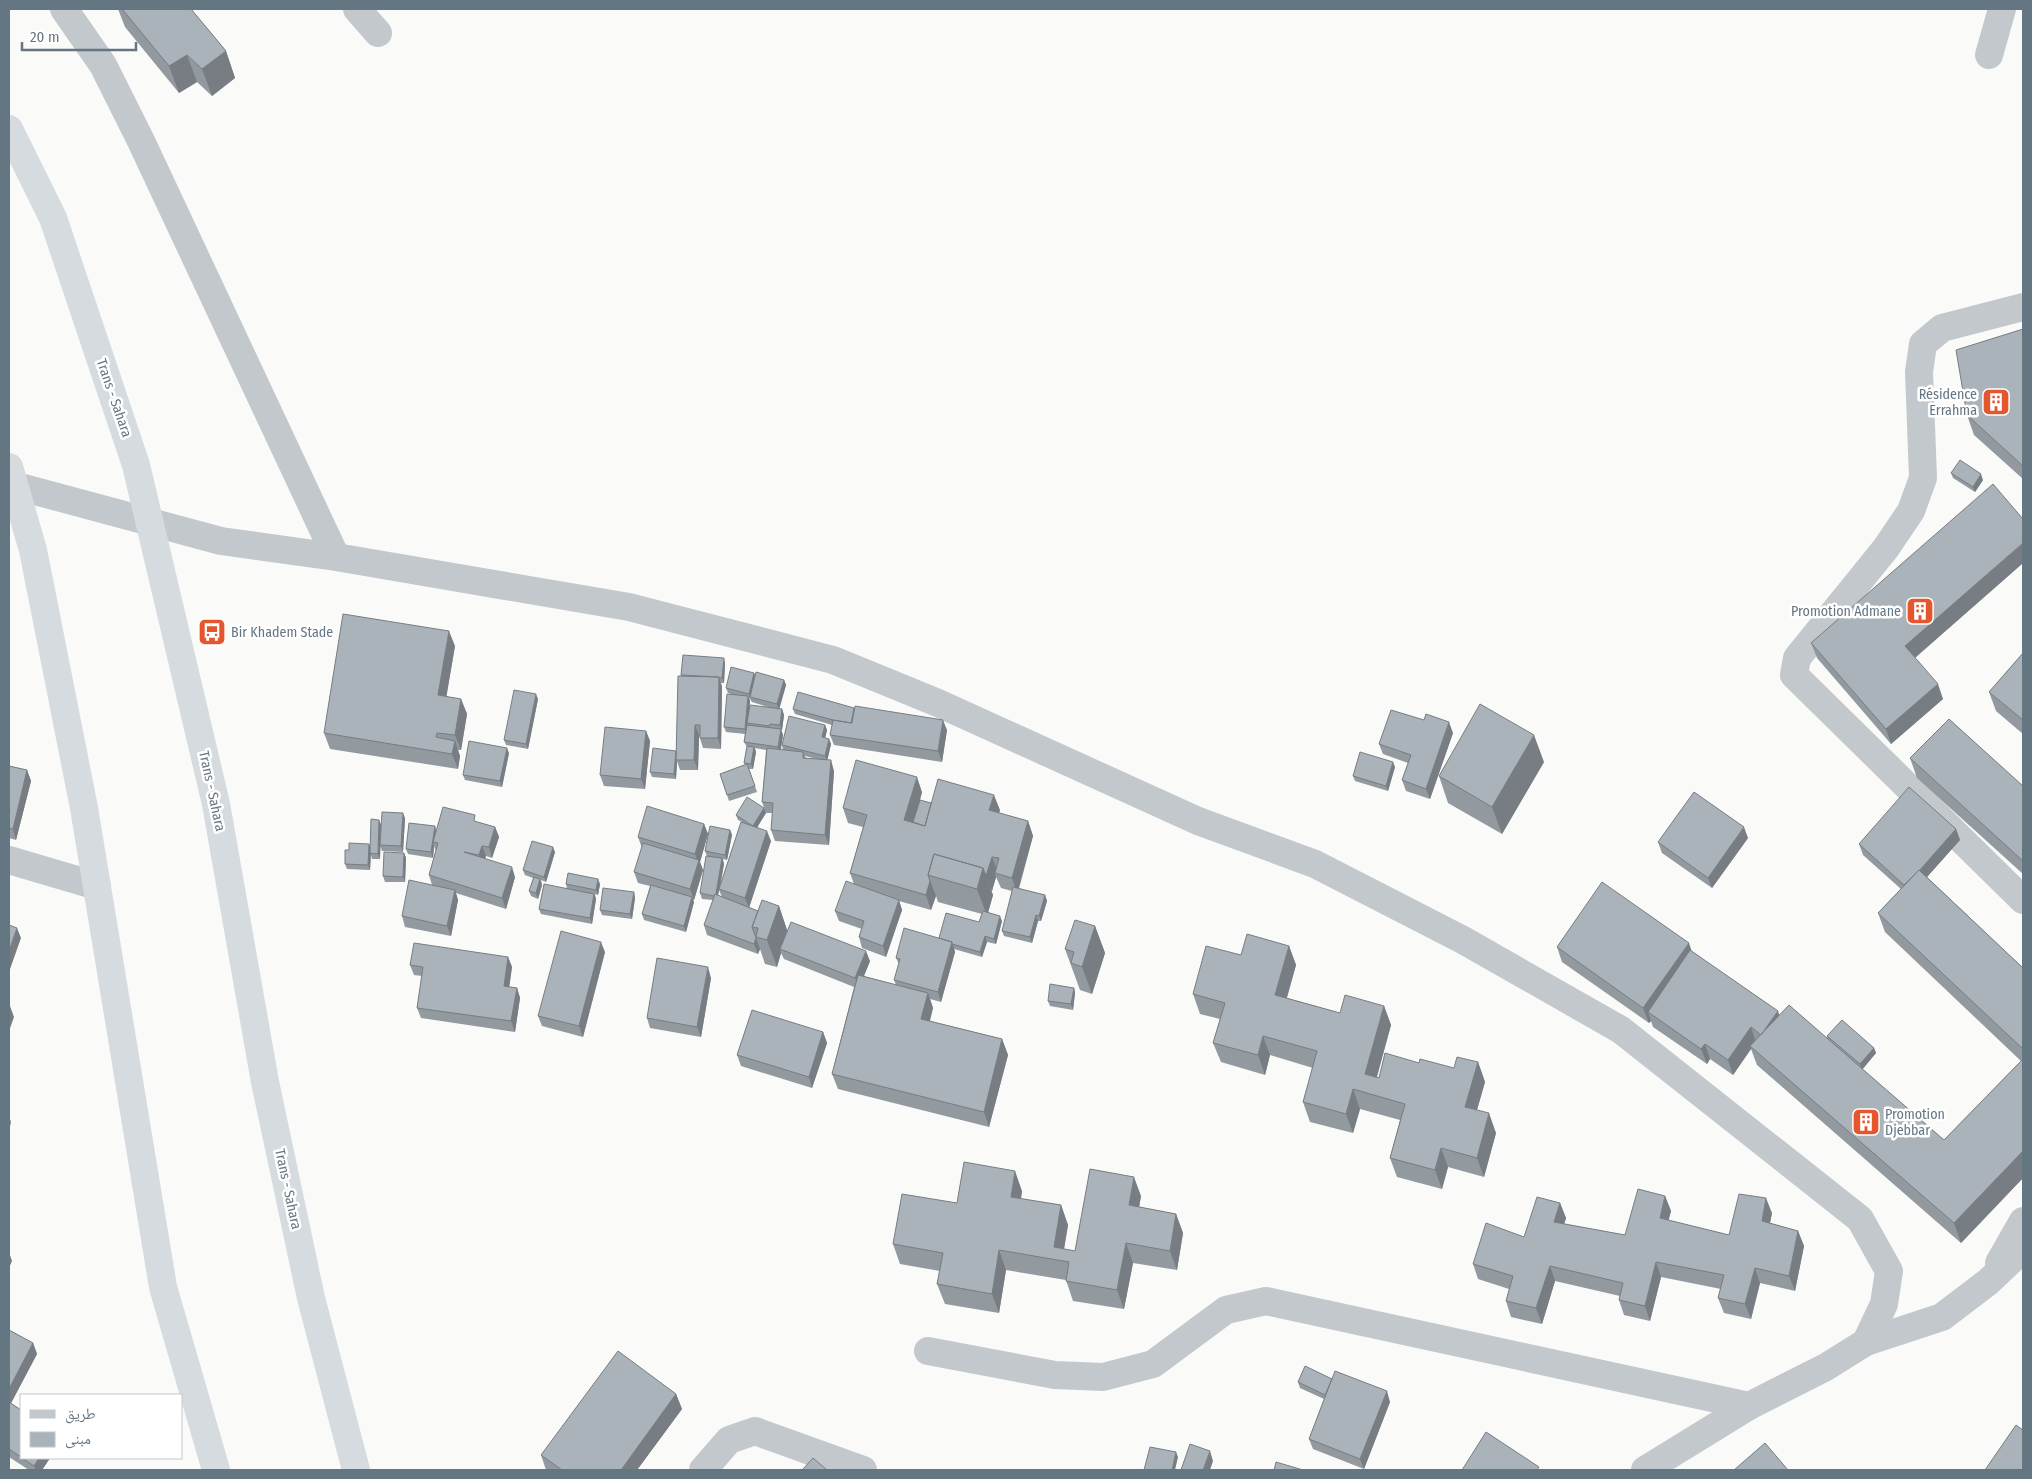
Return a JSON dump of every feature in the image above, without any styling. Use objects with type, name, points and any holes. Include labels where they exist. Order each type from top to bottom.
[{"type":"highway","name":"Trans - Sahara","points":[[9,129],[53,218],[136,465],[167,588],[216,804],[265,1082],[311,1298],[356,1470]]},
{"type":"highway","points":[[9,468],[33,550],[84,808],[163,1287],[216,1470]]},
{"type":"street","points":[[64,9],[103,65],[141,141],[336,557]]},
{"type":"street","points":[[357,9],[378,33]]},
{"type":"street","points":[[1989,55],[2002,9]]},
{"type":"street","points":[[2023,307],[1942,328],[1923,344],[1919,372],[1923,478],[1911,511],[1886,548],[1797,658],[1794,675],[2023,900]]},
{"type":"street","points":[[9,484],[221,541],[336,557],[629,607],[833,660],[938,703],[1198,821],[1315,864],[1454,935],[1621,1030],[1860,1219],[1889,1271],[1884,1304],[1866,1342]]},
{"type":"street","points":[[9,860],[97,886]]},
{"type":"street","points":[[1988,1282],[2023,1221]]},
{"type":"street","points":[[1645,1470],[1748,1406],[1826,1367],[1866,1342],[1942,1317],[1988,1282],[2023,1249]]},
{"type":"street","points":[[928,1351],[1055,1375],[1103,1377],[1153,1364],[1226,1310],[1266,1301],[1748,1406]]},
{"type":"street","points":[[703,1470],[729,1440],[755,1431],[862,1470]]},
{"type":"building","points":[[122,9],[191,9],[226,51],[202,69],[187,55],[169,66]]},
{"type":"building","name":"Résidence Errahma","points":[[2023,329],[2023,466],[1967,415],[1956,350]]},
{"type":"building","points":[[1960,460],[1981,474],[1973,487],[1951,473]]},
{"type":"building","name":"Promotion Admane","points":[[1993,484],[2023,519],[2023,543],[1905,646],[1938,684],[1886,729],[1811,643]]},
{"type":"building","points":[[343,614],[449,631],[438,695],[461,699],[455,735],[437,733],[436,737],[455,741],[452,754],[324,733]]},
{"type":"building","points":[[2023,653],[2023,720],[1989,692]]},
{"type":"building","points":[[683,655],[724,658],[722,678],[681,675]]},
{"type":"building","points":[[731,667],[754,673],[749,694],[726,688]]},
{"type":"building","points":[[756,672],[784,680],[777,704],[750,697]]},
{"type":"building","points":[[678,676],[719,677],[718,738],[700,738],[700,725],[695,725],[694,760],[676,760]]},
{"type":"building","points":[[514,690],[536,694],[526,744],[504,740]]},
{"type":"building","points":[[798,692],[854,708],[851,723],[793,709]]},
{"type":"building","points":[[727,694],[748,696],[745,729],[724,727]]},
{"type":"building","points":[[1480,704],[1534,735],[1492,807],[1439,776]]},
{"type":"building","points":[[750,705],[782,709],[780,725],[770,724],[769,726],[747,723]]},
{"type":"building","points":[[855,706],[943,720],[938,751],[830,735],[833,720],[852,723]]},
{"type":"building","points":[[1391,710],[1424,720],[1426,714],[1449,722],[1426,789],[1402,780],[1411,755],[1379,744]]},
{"type":"building","points":[[789,716],[825,725],[822,737],[829,739],[825,756],[782,745]]},
{"type":"building","points":[[1949,719],[2023,786],[2023,861],[1910,758]]},
{"type":"building","points":[[747,725],[781,729],[778,747],[744,742]]},
{"type":"building","points":[[605,727],[646,731],[641,779],[600,775]]},
{"type":"building","points":[[469,741],[507,748],[500,781],[463,775]]},
{"type":"building","points":[[747,746],[754,747],[751,764],[744,763]]},
{"type":"building","points":[[653,748],[676,751],[674,774],[650,772]]},
{"type":"building","points":[[767,748],[803,752],[803,758],[831,760],[825,835],[771,830],[773,803],[762,802]]},
{"type":"building","points":[[1360,752],[1393,762],[1386,786],[1353,776]]},
{"type":"building","points":[[856,760],[917,777],[904,820],[925,826],[938,779],[994,795],[989,810],[1028,821],[1012,878],[995,873],[999,858],[992,857],[986,876],[983,868],[934,854],[928,875],[930,881],[926,895],[850,873],[867,815],[843,808]]},
{"type":"building","points":[[747,764],[755,786],[727,795],[720,774]]},
{"type":"building","points":[[9,766],[27,770],[13,829],[9,828]]},
{"type":"building","points":[[1909,787],[1956,829],[1904,885],[1859,844]]},
{"type":"building","points":[[1694,792],[1744,827],[1708,878],[1658,842]]},
{"type":"building","points":[[747,797],[764,808],[753,826],[736,815]]},
{"type":"building","points":[[920,800],[931,803],[925,826],[913,822]]},
{"type":"building","points":[[647,806],[704,824],[695,854],[638,837]]},
{"type":"building","points":[[443,807],[475,815],[474,821],[495,827],[489,847],[482,846],[479,855],[464,852],[512,867],[502,898],[429,875],[438,843],[433,842]]},
{"type":"building","points":[[382,812],[403,813],[401,846],[380,845]]},
{"type":"building","points":[[371,819],[379,820],[378,854],[370,853]]},
{"type":"building","points":[[741,822],[767,831],[745,898],[719,889]]},
{"type":"building","points":[[409,823],[435,826],[431,852],[406,849]]},
{"type":"building","points":[[710,826],[730,830],[725,855],[705,851]]},
{"type":"building","points":[[532,841],[553,847],[544,877],[523,870]]},
{"type":"building","points":[[349,843],[369,844],[368,865],[345,864],[345,850],[349,850]]},
{"type":"building","points":[[643,843],[699,860],[690,889],[634,872]]},
{"type":"building","points":[[384,852],[404,853],[403,877],[383,876]]},
{"type":"building","points":[[934,854],[983,868],[977,889],[928,875]]},
{"type":"building","points":[[706,856],[722,858],[716,894],[714,896],[700,893]]},
{"type":"building","points":[[1919,870],[2023,968],[2023,1049],[1878,913]]},
{"type":"building","points":[[568,873],[598,879],[596,890],[566,884]]},
{"type":"building","points":[[534,877],[540,879],[536,893],[529,891]]},
{"type":"building","points":[[409,880],[455,890],[447,926],[402,916]]},
{"type":"building","points":[[846,881],[899,900],[883,946],[859,937],[864,921],[835,911]]},
{"type":"building","points":[[1602,882],[1689,943],[1643,1008],[1557,947]]},
{"type":"building","points":[[544,884],[594,894],[590,918],[539,909]]},
{"type":"building","points":[[651,885],[692,897],[684,926],[642,914]]},
{"type":"building","points":[[1013,887],[1045,895],[1039,916],[1036,915],[1030,937],[1002,931]]},
{"type":"building","points":[[603,888],[634,892],[630,914],[600,910]]},
{"type":"building","points":[[715,894],[758,911],[752,927],[756,938],[754,944],[704,925]]},
{"type":"building","points":[[762,900],[779,906],[767,940],[756,937],[758,928],[752,927]]},
{"type":"building","points":[[983,911],[1000,916],[994,939],[985,936],[980,952],[939,938],[946,913],[979,922]]},
{"type":"building","points":[[1075,920],[1095,926],[1082,967],[1071,963],[1074,952],[1065,949]]},
{"type":"building","points":[[791,922],[866,951],[855,978],[780,949]]},
{"type":"building","points":[[9,925],[17,928],[9,951]]},
{"type":"building","points":[[904,928],[952,942],[938,992],[894,980],[900,959],[896,958]]},
{"type":"building","points":[[561,931],[601,942],[579,1026],[538,1016]]},
{"type":"building","points":[[1247,934],[1289,946],[1275,995],[1340,1013],[1345,995],[1384,1006],[1365,1074],[1379,1078],[1385,1053],[1419,1063],[1420,1059],[1454,1068],[1457,1057],[1478,1062],[1465,1107],[1489,1113],[1477,1158],[1441,1148],[1435,1170],[1390,1158],[1405,1104],[1353,1089],[1346,1114],[1303,1102],[1317,1051],[1263,1036],[1258,1055],[1213,1043],[1225,1003],[1193,994],[1206,946],[1241,955]]},
{"type":"building","points":[[414,943],[508,957],[504,986],[517,988],[511,1021],[417,1008],[423,967],[410,965]]},
{"type":"building","points":[[1690,950],[1778,1011],[1761,1035],[1751,1027],[1728,1060],[1705,1044],[1701,1049],[1648,1012]]},
{"type":"building","points":[[657,958],[708,967],[697,1027],[647,1018]]},
{"type":"building","points":[[858,975],[928,993],[921,1019],[1002,1039],[984,1112],[832,1074]]},
{"type":"building","points":[[1050,984],[1074,988],[1071,1004],[1048,1001]]},
{"type":"building","name":"Promotion Djebbar","points":[[1789,1005],[1944,1140],[2023,1059],[2023,1151],[1954,1223],[1750,1046]]},
{"type":"building","points":[[752,1010],[823,1032],[809,1077],[737,1055]]},
{"type":"building","points":[[1842,1020],[1874,1048],[1860,1064],[1827,1036]]},
{"type":"building","points":[[964,1162],[1015,1171],[1011,1197],[1061,1205],[1054,1247],[1075,1251],[1090,1169],[1134,1177],[1129,1205],[1176,1214],[1170,1251],[1126,1243],[1117,1290],[1066,1281],[1069,1262],[999,1250],[992,1294],[937,1284],[943,1253],[893,1244],[902,1194],[957,1203]]},
{"type":"building","points":[[1638,1189],[1665,1196],[1660,1218],[1729,1235],[1739,1194],[1766,1198],[1762,1221],[1798,1231],[1789,1276],[1755,1268],[1745,1304],[1718,1298],[1724,1275],[1656,1262],[1645,1306],[1619,1300],[1623,1283],[1550,1266],[1536,1308],[1506,1301],[1513,1276],[1473,1264],[1486,1223],[1524,1237],[1537,1197],[1560,1203],[1554,1222],[1625,1235]]},
{"type":"building","points":[[9,1330],[33,1343],[9,1389]]},
{"type":"building","points":[[618,1351],[676,1394],[621,1470],[562,1470],[541,1455]]},
{"type":"building","points":[[1305,1366],[1332,1379],[1325,1395],[1298,1382]]},
{"type":"building","points":[[1335,1371],[1387,1391],[1360,1459],[1309,1439]]},
{"type":"building","points":[[9,1402],[20,1409],[20,1456],[9,1449]]},
{"type":"building","points":[[2016,1425],[2023,1430],[2023,1470],[1985,1470]]},
{"type":"building","points":[[1486,1432],[1539,1467],[1537,1470],[1462,1470]]},
{"type":"building","points":[[1765,1443],[1788,1470],[1734,1470]]},
{"type":"building","points":[[1190,1444],[1210,1451],[1203,1470],[1181,1470]]},
{"type":"building","points":[[1150,1447],[1176,1452],[1172,1470],[1144,1470]]},
{"type":"building","points":[[813,1458],[827,1470],[802,1470]]},
{"type":"building","points":[[24,1459],[38,1459],[34,1466]]},
{"type":"building","points":[[1276,1462],[1303,1470],[1274,1470]]},
{"type":"place","name":"Résidence Errahma","points":[[1996,402]]},
{"type":"place","name":"Promotion Admane","points":[[1920,611]]},
{"type":"place","name":"Bir Khadem Stade","points":[[212,632]]},
{"type":"place","name":"Promotion Djebbar","points":[[1866,1122]]}]
